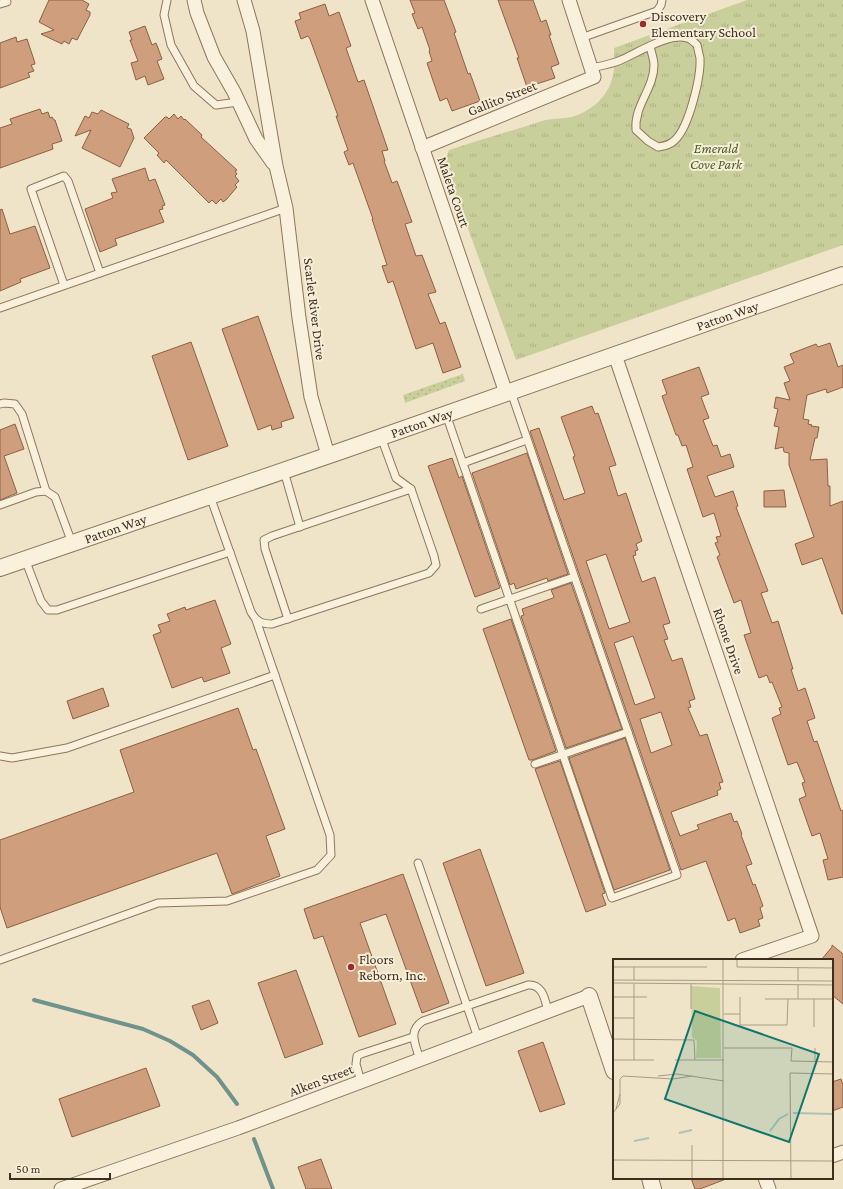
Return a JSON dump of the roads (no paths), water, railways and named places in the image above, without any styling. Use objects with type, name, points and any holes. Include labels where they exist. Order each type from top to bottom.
[{"type":"street","name":"Scarlet River Drive","points":[[194,0],[197,13],[214,57],[256,139],[276,166]]},
{"type":"street","name":"Scarlet River Drive","points":[[244,0],[252,30],[276,166],[286,208],[299,318],[311,398],[328,455]]},
{"type":"street","name":"Maleta Court","points":[[372,0],[508,393]]},
{"type":"street","points":[[569,0],[593,73]]},
{"type":"street","name":"Gallito Street","points":[[422,148],[593,73]]},
{"type":"street","name":"Patton Way","points":[[0,568],[284,471],[843,275]]},
{"type":"street","name":"Rhone Drive","points":[[615,355],[812,936],[745,959]]},
{"type":"street","points":[[589,996],[613,1067]]},
{"type":"street","name":"Alken Street","points":[[61,1189],[238,1128],[589,996]]},
{"type":"street","points":[[833,1156],[843,1152]]},
{"type":"street","points":[[650,1179],[654,1189]]},
{"type":"street","points":[[766,1179],[769,1189]]},
{"type":"lane","points":[[0,4],[7,2],[6,0]]},
{"type":"lane","points":[[167,0],[164,15],[172,45],[194,86],[216,105],[238,102]]},
{"type":"lane","points":[[582,38],[657,10],[661,5],[662,0]]},
{"type":"lane","points":[[593,73],[650,46],[672,38],[682,37],[690,39],[697,45],[700,58],[694,100],[683,129],[676,140],[667,146],[658,147],[648,141],[636,130],[638,110],[650,85],[654,64],[650,46]]},
{"type":"lane","points":[[64,285],[32,189],[64,176],[68,181],[100,273]]},
{"type":"lane","points":[[0,308],[286,208]]},
{"type":"lane","points":[[446,414],[612,898],[677,875],[527,440],[508,393]]},
{"type":"lane","points":[[0,404],[15,404],[22,414],[46,491],[55,497],[72,543]]},
{"type":"lane","points":[[256,620],[264,624],[272,624],[429,573],[436,565],[411,489],[396,478],[381,437]]},
{"type":"lane","points":[[463,463],[527,440]]},
{"type":"lane","points":[[284,471],[300,526]]},
{"type":"lane","points":[[288,619],[265,549],[264,540],[300,526],[411,489]]},
{"type":"lane","points":[[0,505],[36,492],[46,491]]},
{"type":"lane","points":[[0,960],[158,903],[227,901],[316,870],[331,855],[330,835],[256,620],[251,612],[210,496]]},
{"type":"lane","points":[[26,559],[41,601],[48,610],[57,610],[230,552]]},
{"type":"lane","points":[[481,609],[574,577]]},
{"type":"lane","points":[[0,756],[12,758],[67,748],[275,675]]},
{"type":"lane","points":[[535,764],[628,732]]},
{"type":"lane","points":[[418,863],[478,1038]]},
{"type":"lane","points":[[420,1060],[413,1037],[415,1029],[423,1021],[528,985],[536,986],[542,993],[548,1012]]},
{"type":"lane","points":[[361,1082],[356,1064],[357,1056],[413,1037]]},
{"type":"waterway","points":[[34,1000],[143,1029],[170,1041],[193,1055],[217,1077],[237,1104]]},
{"type":"waterway","points":[[254,1139],[273,1189]]},
{"type":"place","name":"Discovery Elementary School","points":[[643,24]]},
{"type":"place","name":"Floors Reborn, Inc.","points":[[351,967]]},
{"type":"park label","name":"Emerald Cove Park","points":[[716,156]]}]
